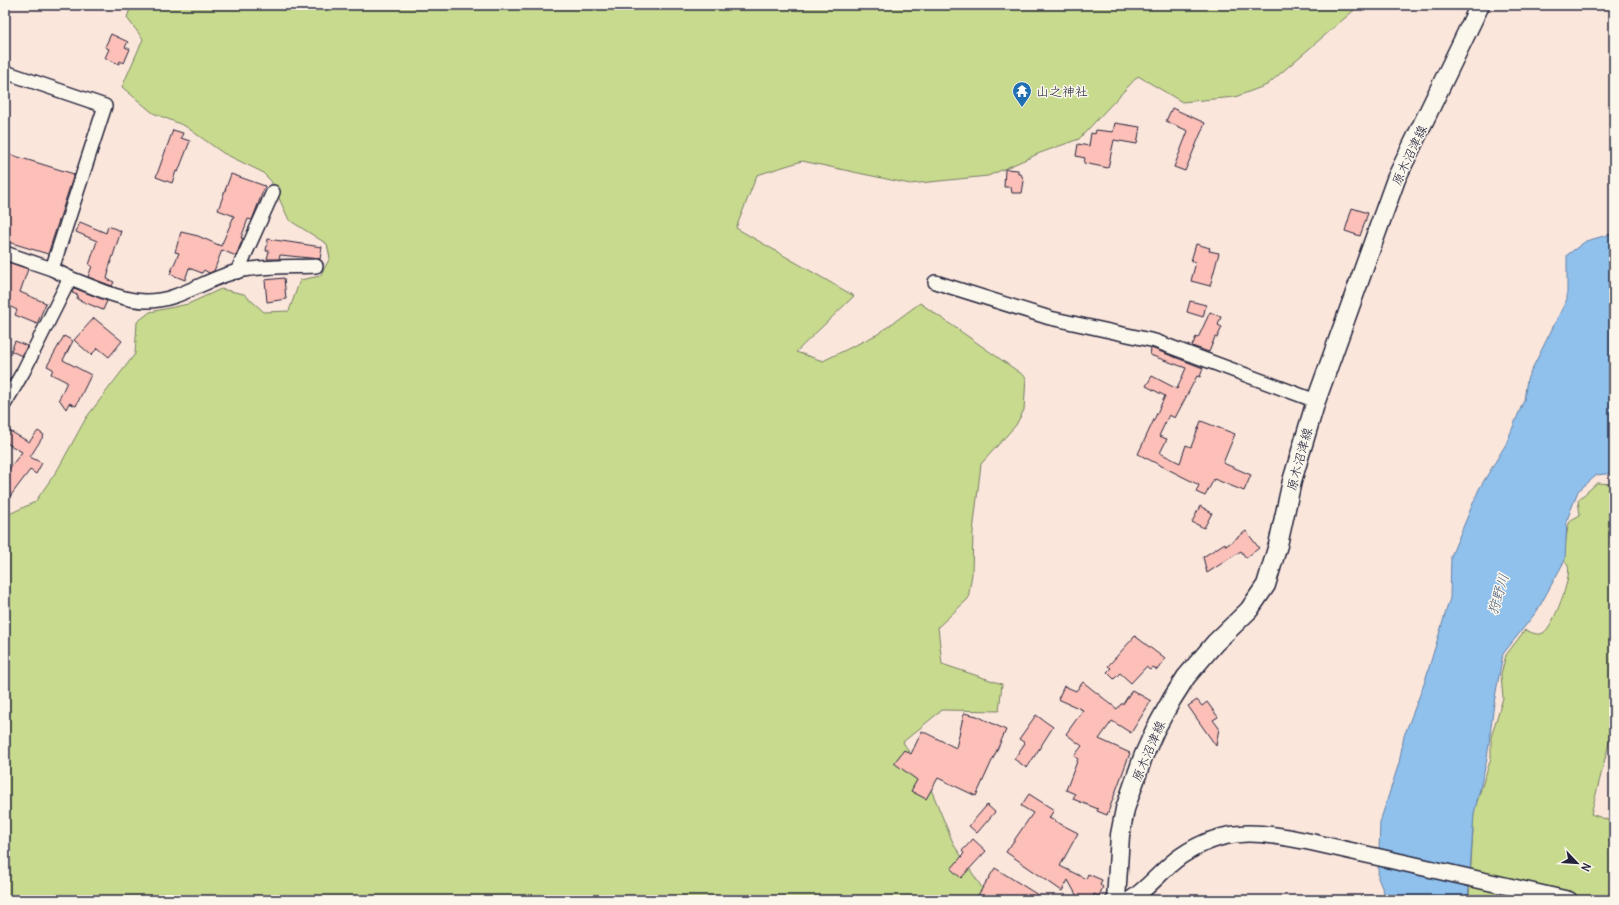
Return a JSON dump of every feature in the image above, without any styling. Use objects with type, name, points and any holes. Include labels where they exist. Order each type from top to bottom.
[{"type":"main road","name":"原木沼津線","points":[[1116,900],[1120,835],[1125,809],[1143,757],[1172,699],[1186,677],[1216,643],[1249,610],[1266,585],[1278,545],[1292,481],[1316,401],[1396,179],[1480,5]]},
{"type":"street","points":[[5,72],[105,106],[52,269]]},
{"type":"street","points":[[237,272],[274,192]]},
{"type":"street","points":[[5,252],[52,269],[70,278],[130,299],[158,301],[180,295],[206,282],[243,270],[316,266]]},
{"type":"street","points":[[5,403],[70,278]]},
{"type":"street","points":[[935,282],[1050,318],[1155,341],[1316,401]]},
{"type":"street","points":[[1130,900],[1181,856],[1219,837],[1245,833],[1272,835],[1316,843],[1569,900]]},
{"type":"green space","points":[[131,5],[1360,5],[1267,85],[1235,97],[1182,102],[1138,76],[1079,139],[1040,153],[988,176],[910,184],[802,161],[757,175],[736,228],[854,296],[796,352],[823,361],[878,334],[920,303],[1026,377],[1024,410],[1016,425],[981,464],[973,532],[972,574],[968,599],[938,627],[942,664],[1002,684],[999,711],[942,710],[903,742],[928,782],[954,845],[990,900],[5,900],[5,516],[35,502],[58,469],[86,418],[135,354],[137,322],[150,312],[188,304],[221,289],[244,294],[264,312],[289,311],[300,280],[320,276],[330,258],[327,244],[289,220],[271,181],[262,172],[223,153],[185,126],[153,113],[122,87],[143,39],[127,18]]},
{"type":"green space","points":[[1597,483],[1614,484],[1614,723],[1591,814],[1614,822],[1614,900],[1469,900],[1474,811],[1491,758],[1491,737],[1503,698],[1501,674],[1506,655],[1525,630],[1541,634],[1552,622],[1561,602],[1567,580],[1568,566],[1563,559],[1568,526],[1571,520],[1580,515],[1578,500]]},
{"type":"water","name":"狩野川","points":[[1614,230],[1614,473],[1597,475],[1578,491],[1567,520],[1565,560],[1537,611],[1503,654],[1494,703],[1487,759],[1474,814],[1468,900],[1387,900],[1378,878],[1380,822],[1399,763],[1404,736],[1424,684],[1450,598],[1451,556],[1479,489],[1506,444],[1524,400],[1527,379],[1567,299],[1567,255],[1586,241],[1611,234]]},
{"type":"building","points":[[111,34],[128,42],[125,47],[130,49],[124,63],[120,61],[119,64],[105,58],[109,49],[105,47]]},
{"type":"building","points":[[1172,108],[1205,123],[1185,171],[1174,167],[1188,131],[1166,121]]},
{"type":"building","points":[[1115,123],[1140,127],[1137,144],[1114,140],[1108,168],[1084,163],[1085,158],[1076,156],[1078,144],[1089,146],[1091,133],[1095,134],[1096,130],[1113,132]]},
{"type":"building","points":[[173,130],[183,133],[181,138],[190,141],[172,183],[156,177]]},
{"type":"building","points":[[5,153],[74,174],[48,254],[5,241]]},
{"type":"building","points":[[1005,169],[1018,170],[1018,174],[1021,174],[1024,181],[1022,193],[1012,193],[1011,187],[1004,187]]},
{"type":"building","points":[[231,174],[265,186],[252,220],[248,219],[236,256],[222,250],[214,271],[209,273],[204,270],[202,273],[189,268],[185,280],[170,274],[179,253],[175,252],[181,232],[198,236],[221,246],[234,216],[218,210]]},
{"type":"building","points":[[1352,208],[1368,213],[1360,236],[1345,231]]},
{"type":"building","points":[[80,222],[106,233],[108,226],[121,231],[108,271],[107,279],[114,282],[112,286],[88,277],[92,266],[89,265],[97,241],[76,232]]},
{"type":"building","points":[[268,239],[322,247],[320,259],[280,255],[279,259],[267,259],[269,251],[266,251]]},
{"type":"building","points":[[1196,244],[1210,248],[1209,251],[1219,253],[1210,286],[1191,281],[1196,262],[1191,261]]},
{"type":"building","points":[[5,261],[28,269],[20,292],[46,303],[37,324],[15,315],[17,310],[5,304]]},
{"type":"building","points":[[284,278],[286,299],[267,302],[265,280]]},
{"type":"building","points":[[74,288],[107,301],[103,310],[77,299],[78,295],[72,293]]},
{"type":"building","points":[[1190,301],[1206,305],[1203,317],[1187,312]]},
{"type":"building","points":[[1210,312],[1221,317],[1218,325],[1222,327],[1217,338],[1215,337],[1209,352],[1192,346],[1196,337],[1198,338]]},
{"type":"building","points":[[94,318],[122,341],[109,357],[98,348],[91,355],[74,340]]},
{"type":"building","points":[[64,336],[73,341],[63,360],[91,375],[76,406],[69,403],[66,409],[59,399],[67,382],[51,374],[53,369],[47,366]]},
{"type":"building","points":[[15,341],[27,346],[22,356],[11,351]]},
{"type":"building","points":[[1151,348],[1203,368],[1200,377],[1197,376],[1175,418],[1169,415],[1159,436],[1167,439],[1160,453],[1180,463],[1186,445],[1191,447],[1201,421],[1235,434],[1223,463],[1251,475],[1244,491],[1214,479],[1205,496],[1196,492],[1199,485],[1138,454],[1165,396],[1146,386],[1152,376],[1177,389],[1186,368],[1150,355]]},
{"type":"building","points":[[8,430],[29,442],[38,431],[44,435],[30,457],[42,463],[36,474],[30,470],[5,503],[5,474],[22,452],[5,442],[5,436]]},
{"type":"building","points":[[1200,506],[1212,513],[1204,528],[1192,522]]},
{"type":"building","points":[[1246,531],[1259,548],[1246,558],[1241,551],[1207,573],[1203,557],[1225,543],[1226,546]]},
{"type":"building","points":[[1135,636],[1165,659],[1157,670],[1153,667],[1150,670],[1146,667],[1131,683],[1120,673],[1114,679],[1107,672],[1111,668],[1108,666]]},
{"type":"building","points":[[1083,682],[1117,709],[1121,704],[1123,704],[1132,690],[1151,701],[1131,733],[1112,721],[1099,739],[1130,753],[1107,815],[1097,811],[1098,809],[1073,799],[1075,794],[1066,790],[1078,759],[1074,756],[1082,746],[1066,734],[1083,710],[1058,699],[1064,686],[1076,691]]},
{"type":"building","points":[[1197,700],[1202,706],[1207,702],[1218,717],[1213,720],[1219,728],[1216,746],[1188,706]]},
{"type":"building","points":[[964,713],[977,716],[1006,730],[976,796],[938,778],[926,799],[911,791],[917,780],[894,763],[904,750],[911,754],[922,731],[956,748]]},
{"type":"building","points":[[1036,715],[1053,727],[1027,768],[1014,759],[1025,743],[1019,739]]},
{"type":"building","points":[[1029,794],[1054,810],[1049,818],[1078,833],[1060,866],[1086,879],[1088,874],[1102,880],[1100,885],[1103,887],[1099,896],[1094,894],[1092,900],[1079,900],[1068,880],[1062,891],[1006,852],[1033,813],[1021,806]]},
{"type":"building","points":[[987,805],[995,812],[977,833],[969,826]]},
{"type":"building","points":[[973,839],[986,851],[961,878],[951,869],[964,853],[962,851]]},
{"type":"building","points":[[995,868],[1046,900],[975,900]]},
{"type":"place","name":"山之神社","points":[[1022,108]]}]
